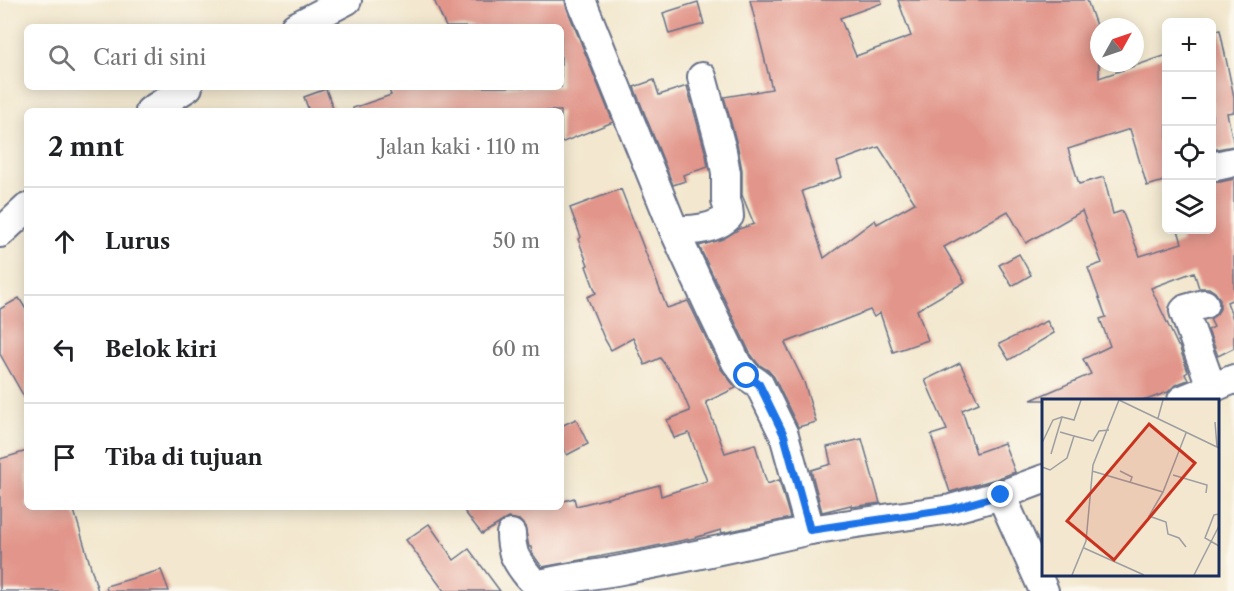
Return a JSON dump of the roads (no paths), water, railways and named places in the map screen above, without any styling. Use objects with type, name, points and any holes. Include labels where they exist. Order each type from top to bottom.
[{"type":"street","points":[[301,24],[347,0]]},
{"type":"street","points":[[581,0],[674,230],[736,362],[747,376],[759,384],[784,435],[810,530]]},
{"type":"street","points":[[674,230],[692,231],[721,222],[729,216],[722,151],[702,77]]},
{"type":"street","points":[[155,108],[183,90]]},
{"type":"street","points":[[0,233],[24,211]]},
{"type":"street","points":[[1185,399],[1223,384],[1184,311],[1204,304]]},
{"type":"street","points":[[510,534],[515,558],[536,584],[546,587],[558,580],[619,581],[686,558],[810,530],[951,509],[1001,495],[1042,480]]},
{"type":"street","points":[[1001,495],[1044,591]]}]
